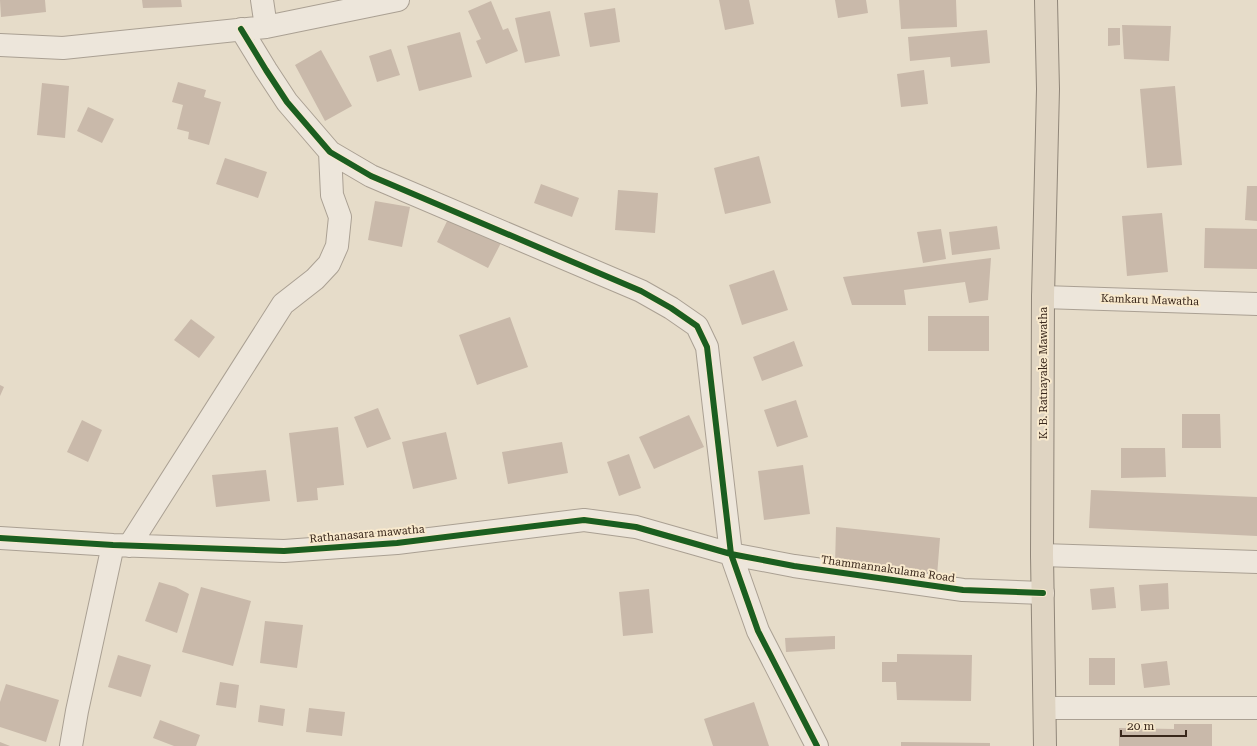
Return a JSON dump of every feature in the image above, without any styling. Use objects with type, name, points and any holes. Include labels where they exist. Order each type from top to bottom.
[{"type":"highway","name":"K. B. Ratnayake Mawatha","points":[[1045,746],[1042,555],[1043,297],[1048,89],[1046,0]]},
{"type":"street","points":[[262,0],[266,27]]},
{"type":"street","points":[[0,45],[63,48],[266,27],[398,0]]},
{"type":"street","points":[[241,29],[287,102],[330,152],[371,176],[641,291],[671,308],[697,326],[707,347],[731,554],[758,631],[817,746]]},
{"type":"street","points":[[71,746],[77,711],[121,545],[283,304],[315,279],[329,264],[337,246],[340,217],[332,195],[330,152]]},
{"type":"street","name":"Kamkaru Mawatha","points":[[1043,297],[1257,304]]},
{"type":"street","name":"Rathanasara mawatha","points":[[0,538],[121,545],[284,551],[397,543],[584,520],[636,527],[731,554]]},
{"type":"street","name":"Thammannakulama Road","points":[[731,554],[794,566],[963,590],[1043,593]]},
{"type":"street","points":[[1042,555],[1257,562]]},
{"type":"street","points":[[1045,708],[1257,708]]},
{"type":"building","points":[[0,0],[45,0],[46,12],[1,17]]},
{"type":"building","points":[[142,0],[181,0],[182,7],[143,8]]},
{"type":"building","points":[[719,0],[749,0],[754,24],[725,30]]},
{"type":"building","points":[[835,0],[866,0],[868,13],[838,18]]},
{"type":"building","points":[[899,0],[956,0],[957,27],[901,29]]},
{"type":"building","points":[[491,1],[503,30],[508,28],[518,51],[486,64],[476,41],[481,39],[468,11]]},
{"type":"building","points":[[615,8],[620,42],[590,47],[584,13]]},
{"type":"building","points":[[550,11],[560,56],[525,63],[515,18]]},
{"type":"building","points":[[1122,25],[1171,26],[1169,61],[1124,59]]},
{"type":"building","points":[[1108,28],[1120,28],[1120,45],[1108,46]]},
{"type":"building","points":[[987,30],[990,63],[951,67],[950,57],[910,61],[908,37]]},
{"type":"building","points":[[460,32],[472,77],[419,91],[407,46]]},
{"type":"building","points":[[391,49],[400,75],[377,82],[369,56]]},
{"type":"building","points":[[321,50],[352,106],[325,121],[295,65]]},
{"type":"building","points":[[924,70],[928,104],[901,107],[897,74]]},
{"type":"building","points":[[178,82],[206,90],[204,97],[221,102],[209,145],[188,139],[189,132],[177,129],[183,105],[172,102]]},
{"type":"building","points":[[42,83],[69,86],[65,138],[37,135]]},
{"type":"building","points":[[1175,86],[1182,165],[1147,168],[1140,89]]},
{"type":"building","points":[[88,107],[114,119],[102,143],[77,131]]},
{"type":"building","points":[[759,156],[771,203],[725,214],[714,168]]},
{"type":"building","points":[[225,158],[267,172],[258,198],[216,184]]},
{"type":"building","points":[[541,184],[579,198],[572,217],[534,203]]},
{"type":"building","points":[[1247,186],[1257,186],[1257,221],[1245,220]]},
{"type":"building","points":[[618,190],[658,193],[655,233],[615,230]]},
{"type":"building","points":[[375,201],[410,207],[402,247],[368,240]]},
{"type":"building","points":[[1162,213],[1168,272],[1127,276],[1122,216]]},
{"type":"building","points":[[449,217],[501,243],[488,268],[437,242]]},
{"type":"building","points":[[997,226],[1000,249],[952,255],[949,232]]},
{"type":"building","points":[[1205,228],[1257,229],[1257,269],[1204,268]]},
{"type":"building","points":[[941,229],[946,259],[923,263],[917,232]]},
{"type":"building","points":[[991,258],[988,300],[969,303],[965,282],[904,290],[906,305],[852,305],[843,277]]},
{"type":"building","points":[[774,270],[788,310],[742,325],[729,285]]},
{"type":"building","points":[[928,316],[989,316],[989,351],[928,351]]},
{"type":"building","points":[[510,317],[528,367],[477,385],[459,335]]},
{"type":"building","points":[[191,319],[215,337],[199,358],[174,340]]},
{"type":"building","points":[[794,341],[803,366],[762,381],[753,357]]},
{"type":"building","points":[[0,385],[4,387],[0,396]]},
{"type":"building","points":[[796,400],[808,437],[777,447],[764,410]]},
{"type":"building","points":[[378,408],[391,439],[367,448],[354,417]]},
{"type":"building","points":[[1182,414],[1220,414],[1221,448],[1182,448]]},
{"type":"building","points":[[689,415],[704,447],[654,469],[639,437]]},
{"type":"building","points":[[82,420],[102,430],[88,462],[67,452]]},
{"type":"building","points":[[338,427],[344,485],[317,488],[318,500],[297,502],[289,433]]},
{"type":"building","points":[[446,432],[457,479],[413,489],[402,442]]},
{"type":"building","points":[[562,442],[568,473],[508,484],[502,452]]},
{"type":"building","points":[[1121,448],[1165,448],[1166,477],[1121,478]]},
{"type":"building","points":[[629,454],[641,488],[619,496],[607,462]]},
{"type":"building","points":[[803,465],[810,514],[764,520],[758,471]]},
{"type":"building","points":[[266,470],[270,501],[216,507],[212,475]]},
{"type":"building","points":[[1091,490],[1257,497],[1257,536],[1089,528]]},
{"type":"building","points":[[836,527],[940,538],[937,576],[835,566]]},
{"type":"building","points":[[159,582],[176,587],[189,594],[177,633],[145,621]]},
{"type":"building","points":[[1168,583],[1169,609],[1141,611],[1139,585]]},
{"type":"building","points":[[201,587],[251,601],[233,666],[182,652]]},
{"type":"building","points":[[1114,587],[1116,608],[1092,610],[1090,589]]},
{"type":"building","points":[[649,589],[653,633],[623,636],[619,592]]},
{"type":"building","points":[[265,621],[303,625],[297,668],[260,663]]},
{"type":"building","points":[[835,636],[835,649],[786,652],[785,638]]},
{"type":"building","points":[[897,654],[972,655],[971,701],[897,700],[896,682],[882,682],[882,662],[897,662]]},
{"type":"building","points":[[118,655],[151,665],[141,697],[108,687]]},
{"type":"building","points":[[1089,658],[1115,658],[1115,685],[1089,685]]},
{"type":"building","points":[[1167,661],[1170,685],[1144,688],[1141,664]]},
{"type":"building","points":[[220,682],[239,685],[236,708],[216,705]]},
{"type":"building","points":[[6,684],[59,700],[46,742],[0,727],[0,702]]},
{"type":"building","points":[[754,702],[769,746],[713,746],[704,719]]},
{"type":"building","points":[[260,705],[285,709],[283,726],[258,722]]},
{"type":"building","points":[[309,708],[345,712],[342,736],[306,732]]},
{"type":"building","points":[[160,720],[200,735],[196,746],[174,746],[153,738]]},
{"type":"building","points":[[1174,724],[1212,724],[1212,746],[1119,746],[1119,728],[1174,729]]},
{"type":"building","points":[[0,742],[10,746],[0,746]]},
{"type":"building","points":[[901,742],[990,743],[990,746],[901,746]]},
{"type":"cycle path","points":[[241,29],[287,102],[330,152],[371,176],[641,291],[671,308],[697,326],[707,347],[731,554],[758,631],[817,746]]},
{"type":"cycle path","points":[[0,538],[113,545],[284,551],[397,543],[584,520],[636,527],[731,554],[794,566],[963,590],[1043,593]]}]
